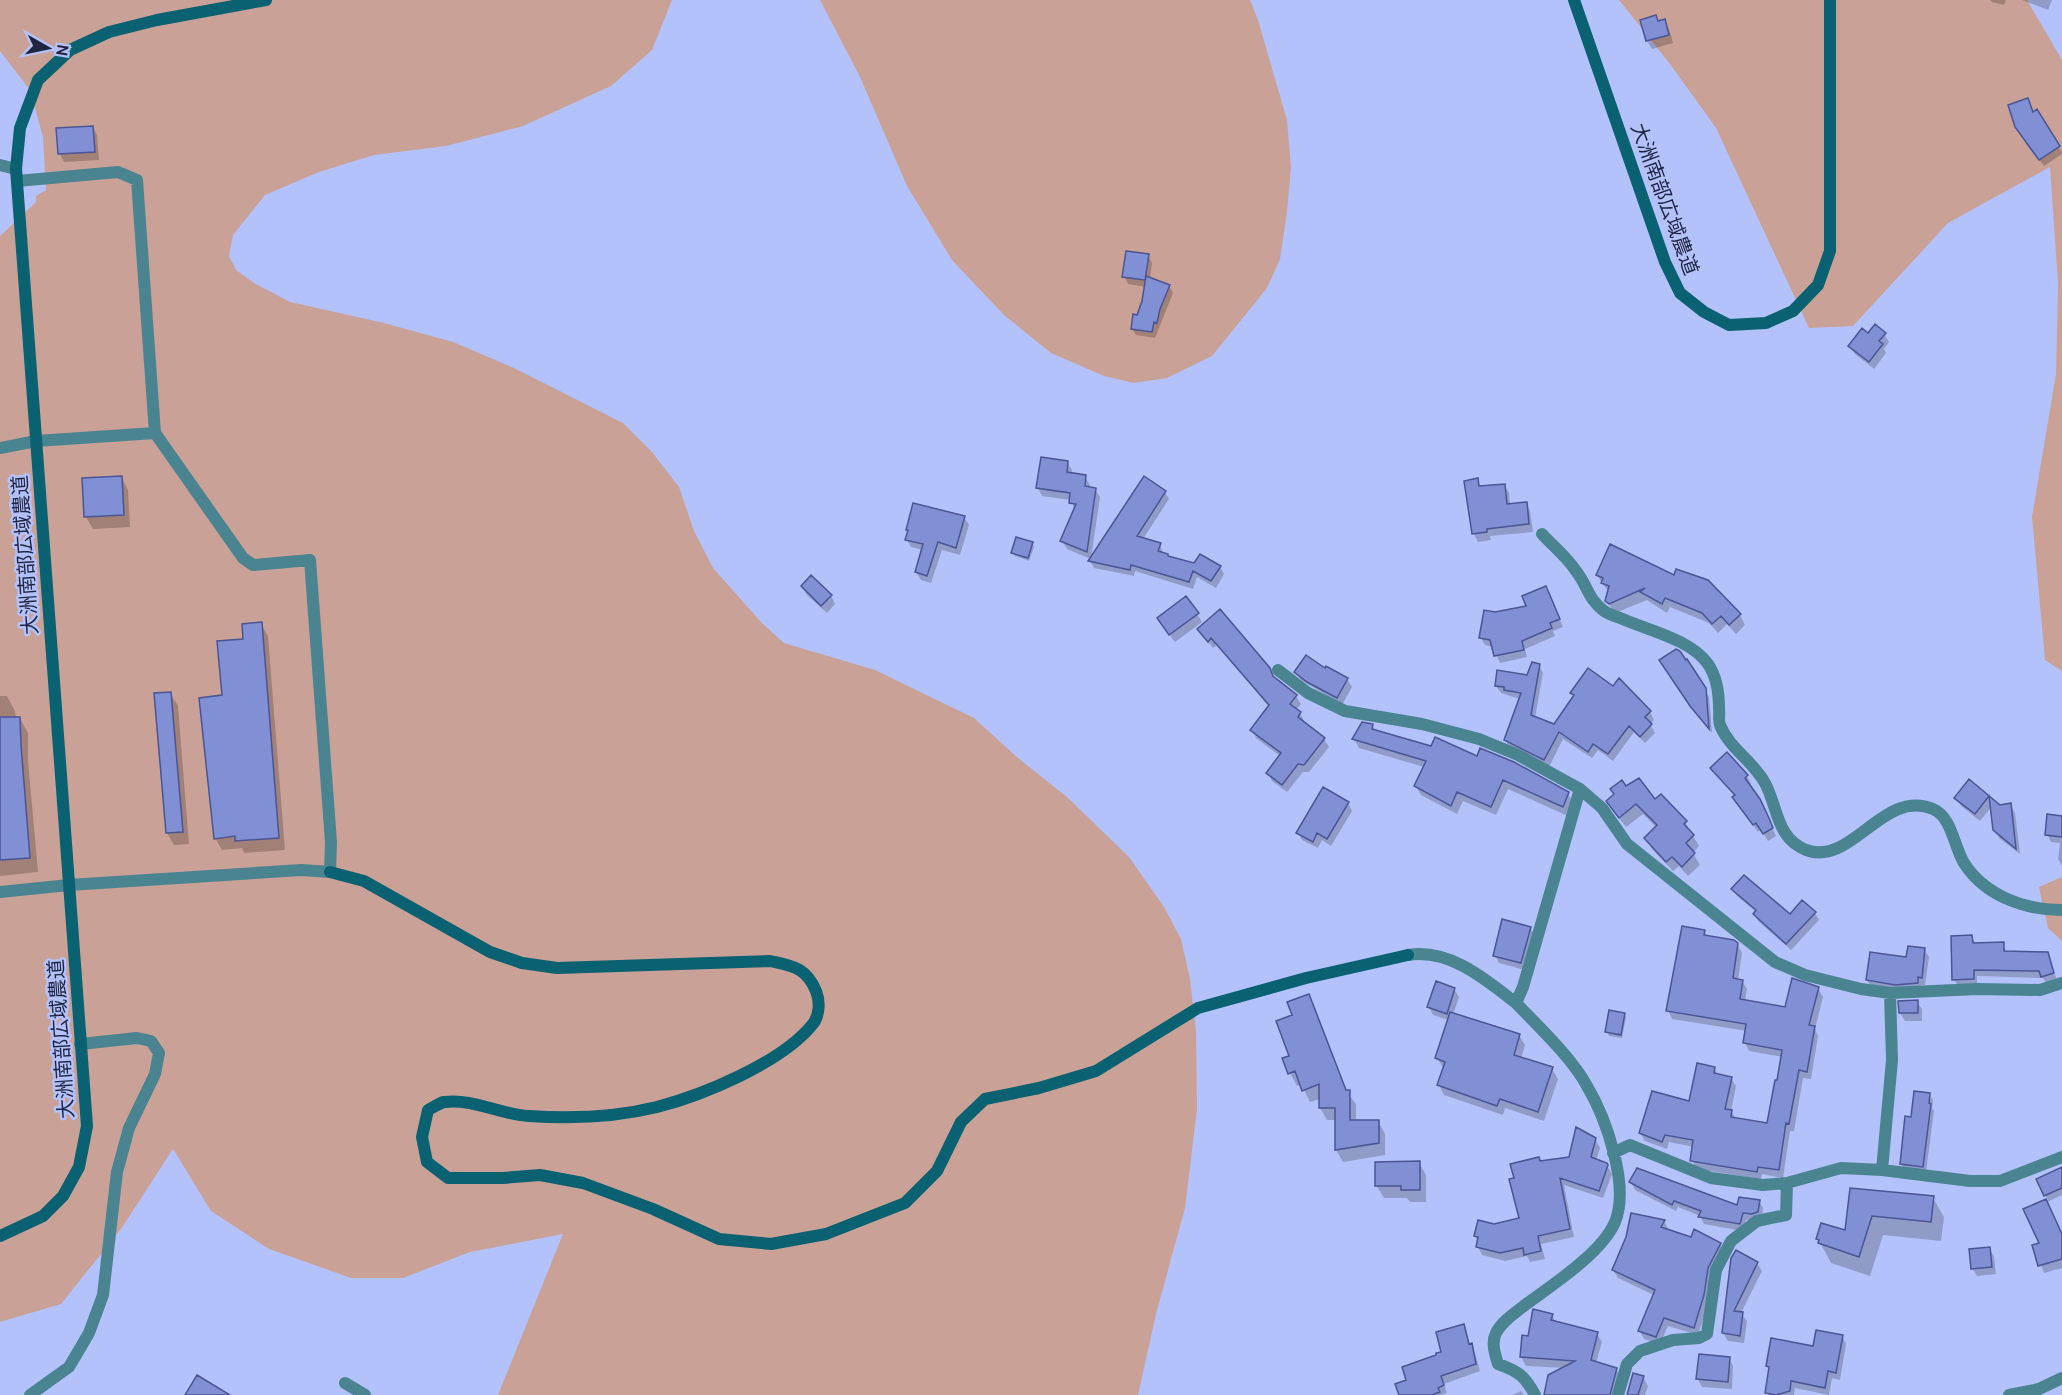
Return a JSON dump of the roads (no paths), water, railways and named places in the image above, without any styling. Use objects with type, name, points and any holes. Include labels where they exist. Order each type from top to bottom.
[{"type":"street","name":"大洲南部広域農道","points":[[0,1236],[43,1216],[63,1196],[79,1167],[87,1126],[16,175],[20,128],[38,80],[70,50],[109,33],[157,20],[266,0]]},
{"type":"street","name":"大洲南部広域農道","points":[[1574,0],[1665,262],[1680,293],[1704,312],[1729,324],[1766,323],[1793,312],[1818,285],[1830,251],[1830,0]]},
{"type":"street","points":[[0,165],[16,175],[118,172],[137,180],[155,433],[243,558],[253,565],[310,560],[331,842],[330,872]]},
{"type":"street","points":[[0,448],[36,441],[155,433]]},
{"type":"street","points":[[1542,534],[1574,568],[1582,579],[1590,599],[1606,612],[1673,639],[1694,651],[1708,664],[1717,682],[1719,723],[1725,736],[1764,782],[1781,829],[1793,842],[1807,850],[1824,853],[1844,845],[1897,808],[1916,805],[1934,809],[1943,815],[1964,863],[1981,884],[2005,899],[2044,910],[2062,910]]},
{"type":"street","points":[[1278,670],[1308,693],[1345,711],[1422,724],[1479,739],[1518,755],[1580,789],[1602,808],[1628,844],[1775,962],[1804,975],[1861,989],[1890,993],[1977,989],[2040,990],[2062,983]]},
{"type":"street","points":[[1516,1003],[1523,987],[1580,789]]},
{"type":"street","points":[[0,892],[69,885],[301,870],[330,872],[364,881],[490,952],[522,963],[557,968],[770,961],[797,967],[812,982],[820,1001],[814,1024],[783,1052],[722,1085],[656,1107],[596,1116],[527,1116],[470,1103],[443,1102],[428,1110],[422,1137],[427,1162],[448,1178],[540,1175],[583,1183],[653,1209],[719,1239],[771,1244],[826,1234],[905,1203],[937,1171],[961,1122],[984,1099],[1040,1088],[1096,1071],[1198,1008],[1306,978],[1422,952],[1451,960],[1485,979],[1516,1003],[1555,1044],[1587,1085],[1604,1123],[1613,1153],[1619,1201],[1616,1221],[1605,1239],[1578,1265],[1505,1321],[1495,1335],[1493,1351],[1498,1364],[1516,1371],[1528,1383],[1535,1395]]},
{"type":"street","points":[[1882,1170],[1892,1060],[1890,993]]},
{"type":"street","points":[[30,1395],[69,1367],[89,1333],[103,1295],[117,1172],[129,1128],[155,1074],[159,1053],[151,1041],[137,1038],[80,1044]]},
{"type":"street","points":[[1613,1153],[1630,1145],[1711,1178],[1763,1185],[1786,1183],[1841,1168],[1882,1170],[1970,1181],[2000,1181],[2062,1157]]},
{"type":"street","points":[[1618,1395],[1627,1364],[1640,1351],[1673,1340],[1699,1338],[1707,1334],[1716,1270],[1731,1241],[1757,1221],[1786,1215],[1786,1183]]},
{"type":"street","points":[[2010,1395],[2039,1389],[2062,1378]]},
{"type":"street","points":[[345,1383],[365,1395]]}]
